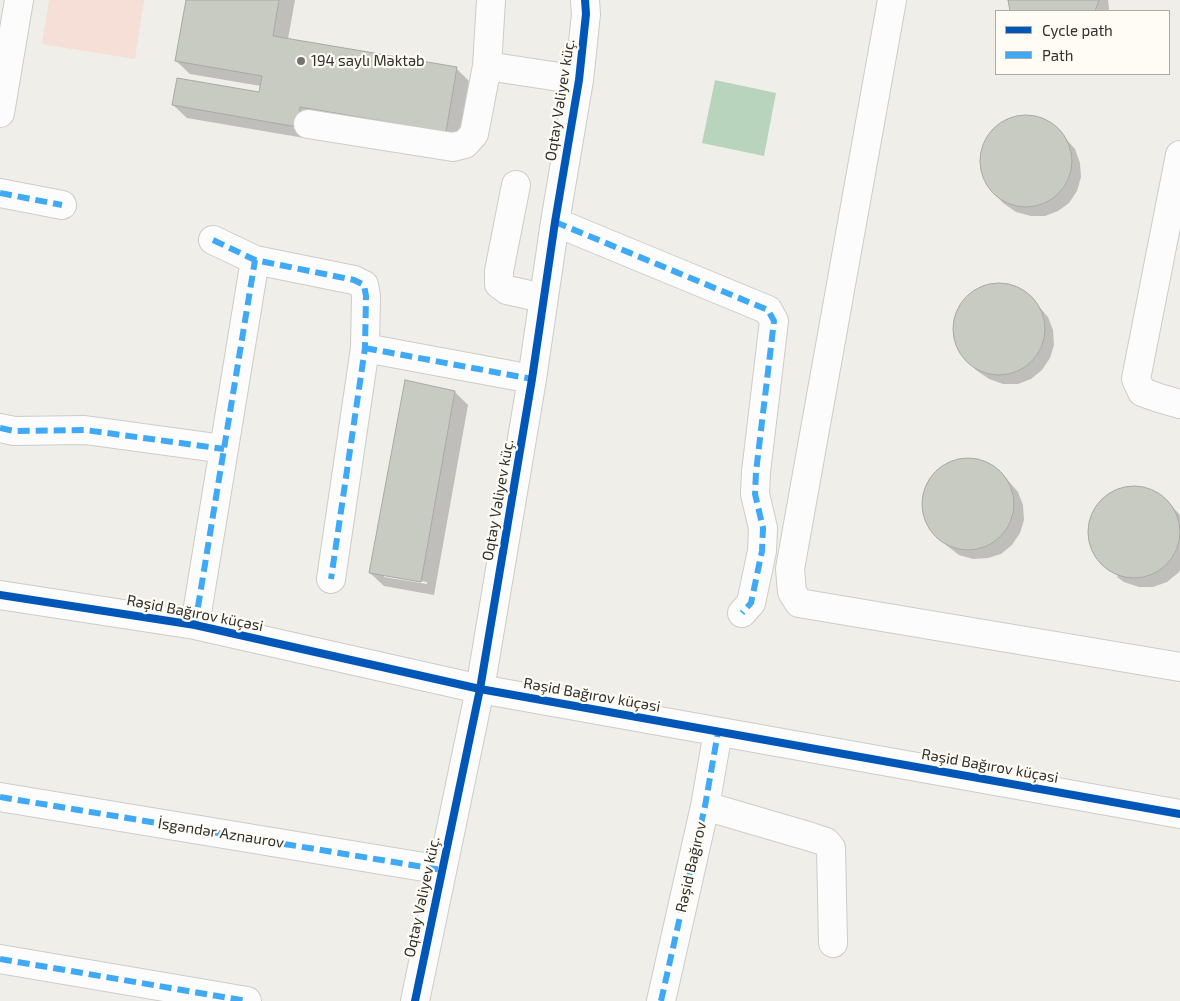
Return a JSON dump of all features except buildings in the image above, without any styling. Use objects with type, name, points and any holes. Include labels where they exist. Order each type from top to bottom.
[{"type":"street","points":[[0,113],[19,0]]},
{"type":"street","name":"Oqtay Vəliyev küç.","points":[[419,1000],[442,870],[480,689],[532,379],[555,222],[579,80],[586,14],[585,0]]},
{"type":"street","points":[[892,0],[790,569],[792,592],[799,603],[1180,667]]},
{"type":"street","points":[[308,124],[452,147],[466,144],[474,134],[486,66],[492,1]]},
{"type":"street","points":[[486,66],[579,80]]},
{"type":"street","points":[[1180,155],[1136,378],[1142,392],[1180,404]]},
{"type":"street","points":[[516,185],[498,284],[507,290],[544,298]]},
{"type":"street","points":[[0,193],[62,205]]},
{"type":"street","points":[[555,222],[768,310],[774,321],[756,472],[755,494],[763,528],[762,550],[751,603],[742,613]]},
{"type":"street","points":[[213,240],[255,260],[354,280],[364,285],[366,296],[365,348],[331,579]]},
{"type":"street","points":[[195,625],[255,260]]},
{"type":"street","points":[[365,348],[532,379]]},
{"type":"street","points":[[0,428],[14,431],[85,430],[224,449]]},
{"type":"street","name":"Rəşid Bağırov küçəsi","points":[[0,595],[195,625],[480,689],[1180,814]]},
{"type":"street","name":"Rəşid Bağırov","points":[[662,1001],[705,806],[718,732]]},
{"type":"street","name":"İsgəndər Aznaurov","points":[[0,797],[442,870]]},
{"type":"street","points":[[705,806],[826,842],[831,848],[833,943]]},
{"type":"street","points":[[0,959],[247,1001]]},
{"type":"shaded area","points":[[49,0],[144,0],[135,59],[42,44]]},
{"type":"shaded area","points":[[715,80],[776,93],[764,156],[702,143]]},
{"type":"marked path","points":[[0,193],[62,205]]},
{"type":"marked path","points":[[555,222],[768,310],[774,321],[756,472],[755,494],[763,528],[762,551],[751,603],[742,613]]},
{"type":"marked path","points":[[213,240],[255,260],[354,280],[364,285],[366,296],[365,348],[331,579]]},
{"type":"marked path","points":[[195,625],[255,260]]},
{"type":"marked path","points":[[365,348],[532,379]]},
{"type":"marked path","points":[[0,428],[14,431],[85,430],[224,449]]},
{"type":"marked path","points":[[661,1001],[705,806],[718,732]]},
{"type":"marked path","points":[[0,797],[442,870]]},
{"type":"marked path","points":[[0,959],[247,1001]]},
{"type":"cycle path","points":[[415,1001],[480,689],[532,379],[555,222],[579,80],[586,14],[585,0]]},
{"type":"cycle path","points":[[0,595],[195,625],[480,689],[1180,814]]},
{"type":"place","name":"194 saylı Məktəb","points":[[301,61]]}]
